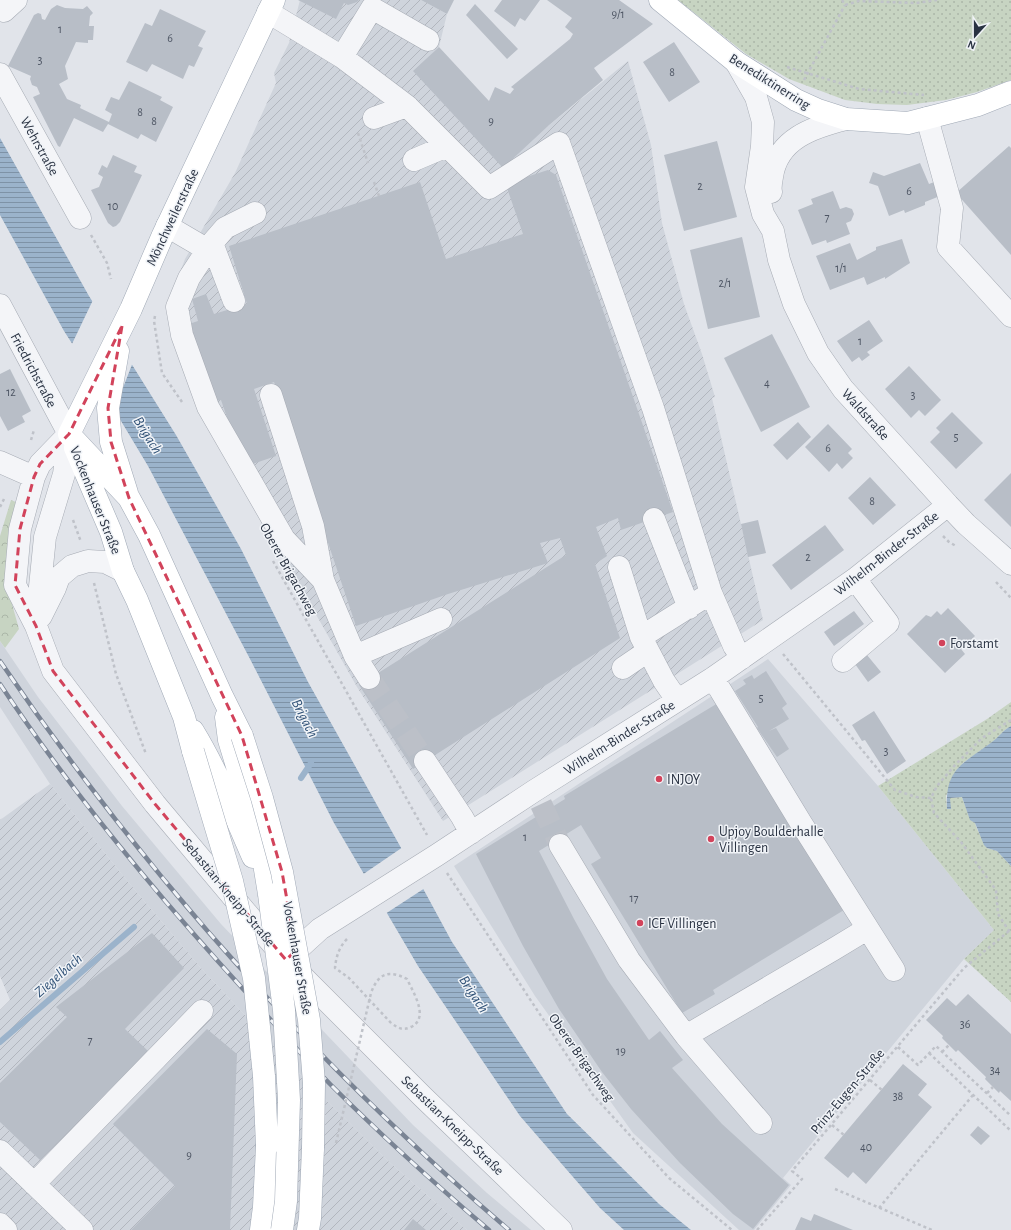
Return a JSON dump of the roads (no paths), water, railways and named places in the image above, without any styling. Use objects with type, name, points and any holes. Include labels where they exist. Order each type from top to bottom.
[{"type":"main road","name":"Benediktinerring","points":[[660,0],[736,62],[796,100],[818,110],[846,119],[908,123],[978,105],[1011,92]]},
{"type":"main road","name":"Mönchweilerstraße","points":[[69,434],[126,318],[167,226],[271,6]]},
{"type":"main road","points":[[126,318],[108,408],[111,442],[129,498]]},
{"type":"main road","name":"Vockenhauser Straße","points":[[69,434],[129,498],[162,562],[222,696],[236,738],[262,798],[282,872],[309,1020],[314,1083],[313,1148],[310,1218],[308,1230]]},
{"type":"main road","name":"Vockenhauser Straße","points":[[69,434],[111,532],[123,571],[137,600],[184,717],[198,749],[269,894]]},
{"type":"main road","name":"Vockenhauser Straße","points":[[236,738],[261,845],[284,1010],[289,1100],[286,1201],[282,1230]]},
{"type":"main road","name":"Vockenhauser Straße","points":[[198,749],[232,881],[254,978],[264,1076],[266,1146],[264,1207],[261,1230]]},
{"type":"street","points":[[271,6],[290,24],[342,57],[407,106],[489,188],[559,143],[653,408],[710,593],[734,646],[742,658]]},
{"type":"street","points":[[342,57],[372,8],[428,40]]},
{"type":"street","name":"Waldstraße","points":[[736,62],[756,97],[763,122],[762,146],[756,188],[763,214],[773,231]]},
{"type":"street","name":"Wehrstraße","points":[[0,74],[80,218]]},
{"type":"street","points":[[374,118],[407,106]]},
{"type":"street","points":[[927,118],[952,208],[948,247],[1011,316]]},
{"type":"street","name":"Waldstraße","points":[[846,119],[823,124],[794,138],[781,152],[773,167],[771,189],[774,211],[773,231],[779,260],[794,304],[818,353],[843,389],[966,524],[1011,564]]},
{"type":"street","points":[[414,160],[447,146]]},
{"type":"street","points":[[255,213],[225,228],[210,246],[189,278],[177,307],[182,335],[208,407],[284,539],[323,580]]},
{"type":"street","points":[[167,226],[210,246],[234,301]]},
{"type":"street","name":"Friedrichstraße","points":[[0,305],[69,434]]},
{"type":"street","points":[[271,395],[313,526],[323,580],[356,656],[369,678]]},
{"type":"street","name":"Sebastian-Kneipp-Straße","points":[[69,434],[40,464],[34,477],[20,529],[15,585],[36,626],[53,671],[155,804],[286,960],[423,1097],[561,1230]]},
{"type":"street","name":"Sebastian-Kneipp-Straße","points":[[36,626],[45,537],[64,474],[69,434]]},
{"type":"street","points":[[0,462],[34,477]]},
{"type":"street","name":"Wilhelm-Binder-Straße","points":[[286,960],[320,929],[351,909],[438,864],[471,833],[538,798],[677,700],[713,678],[855,580],[948,505]]},
{"type":"street","points":[[654,519],[689,608]]},
{"type":"street","points":[[36,626],[56,588],[59,578],[72,566],[88,561],[105,562],[123,571]]},
{"type":"street","points":[[618,567],[644,644],[664,682],[677,700]]},
{"type":"street","points":[[843,661],[888,623],[855,580]]},
{"type":"street","points":[[623,668],[644,644],[710,593]]},
{"type":"street","points":[[356,656],[441,620]]},
{"type":"street","points":[[713,678],[801,823],[894,970]]},
{"type":"street","points":[[425,761],[471,833]]},
{"type":"street","points":[[560,845],[629,960],[686,1036],[761,1123]]},
{"type":"street","points":[[686,1036],[867,928]]},
{"type":"street","points":[[34,1184],[202,1011]]},
{"type":"street","points":[[0,1151],[82,1230]]},
{"type":"street","points":[[0,1224],[6,1230]]},
{"type":"water","name":"Brigach","points":[[0,138],[89,296],[176,435],[241,549],[308,682],[452,942],[567,1114],[659,1204],[691,1230],[624,1230],[600,1208],[520,1116],[418,966],[334,823],[249,657],[148,466],[109,401],[64,331],[0,215]]},
{"type":"water","points":[[1011,726],[1011,866],[997,851],[987,848],[984,845],[975,823],[970,820],[962,797],[950,798],[951,809],[947,809],[947,795],[949,784],[958,768]]},
{"type":"waterway","name":"Ziegelbach","points":[[301,778],[311,763]]},
{"type":"waterway","name":"Ziegelbach","points":[[0,1042],[134,927]]},
{"type":"tunnel","points":[[369,678],[425,761]]},
{"type":"tunnel","points":[[541,804],[560,845]]},
{"type":"railway","points":[[0,661],[55,739],[113,816],[173,890],[235,962],[300,1033],[368,1101],[437,1167],[509,1230]]},
{"type":"railway","points":[[0,684],[56,764],[116,842],[211,954],[331,1085],[409,1159],[489,1230]]},
{"type":"place","name":"Forstamt","points":[[942,643]]},
{"type":"place","name":"INJOY","points":[[659,779]]},
{"type":"place","name":"Upjoy Boulderhalle Villingen","points":[[711,839]]},
{"type":"place","name":"ICF Villingen","points":[[640,923]]}]
